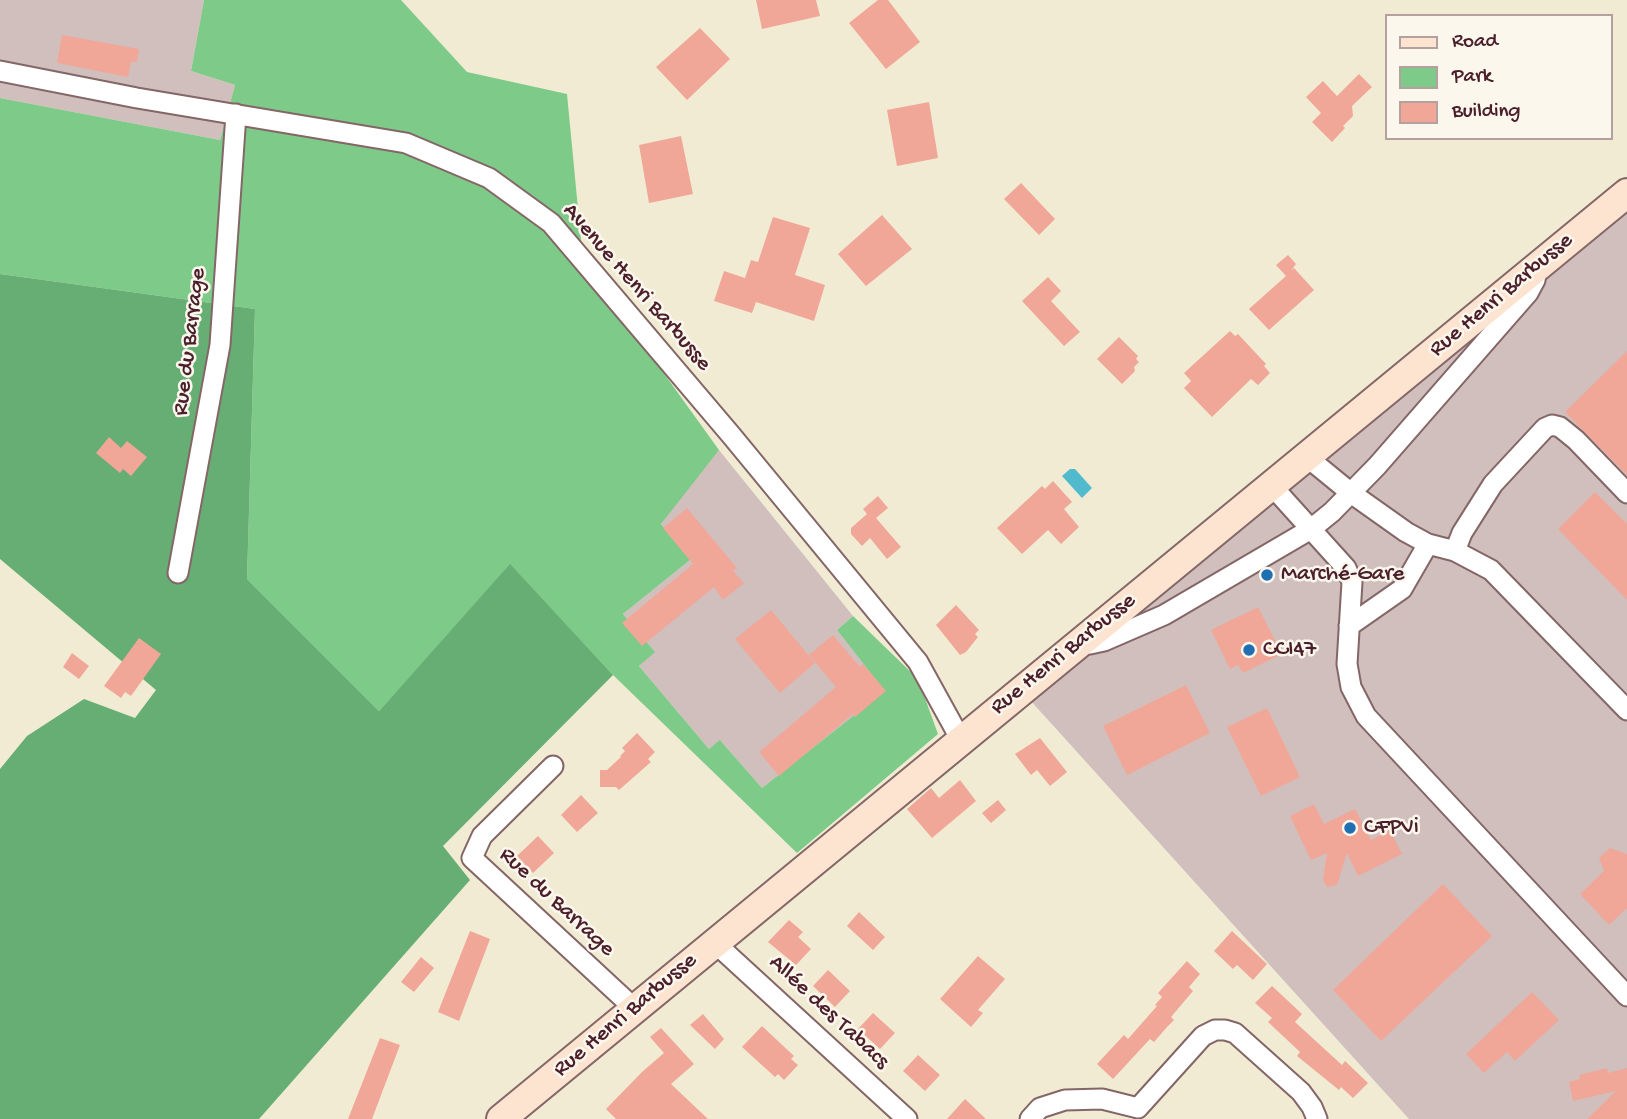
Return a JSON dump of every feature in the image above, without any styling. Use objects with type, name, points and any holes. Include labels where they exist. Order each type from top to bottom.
[{"type":"main road","name":"Rue Henri Barbusse","points":[[501,1119],[1627,192]]},
{"type":"street","name":"Avenue Henri Barbusse","points":[[0,71],[407,143],[489,178],[551,223],[740,445],[918,662],[961,740]]},
{"type":"street","name":"Rue du Barrage","points":[[178,573],[220,345],[236,114]]},
{"type":"street","points":[[1084,638],[1090,644],[1104,641],[1164,615],[1311,529],[1352,493],[1528,293],[1535,280],[1537,267]]},
{"type":"street","points":[[1455,551],[1462,533],[1493,484],[1545,428],[1552,425],[1560,427],[1576,440],[1627,493]]},
{"type":"street","points":[[1307,457],[1406,532],[1428,544],[1455,551],[1491,570],[1627,710]]},
{"type":"street","points":[[1272,486],[1346,568],[1352,582],[1347,664],[1351,687],[1366,716],[1627,996]]},
{"type":"street","points":[[1349,626],[1402,589],[1428,544]]},
{"type":"street","name":"Rue du Barrage","points":[[553,766],[482,836],[472,858],[636,1010]]},
{"type":"street","name":"Allée des Tabacs","points":[[715,943],[907,1119]]},
{"type":"street","points":[[1030,1119],[1040,1108],[1065,1100],[1102,1099],[1140,1113],[1203,1036],[1215,1030],[1235,1033],[1301,1092],[1317,1119]]},
{"type":"shaded area","points":[[0,0],[204,0],[191,71],[235,85],[220,140],[0,98]]},
{"type":"shaded area","points":[[1627,212],[1627,1119],[1409,1119],[1030,700]]},
{"type":"shaded area","points":[[719,450],[853,616],[837,630],[886,691],[762,788],[721,741],[709,749],[639,666],[654,651],[623,614],[690,560],[661,524],[685,487]]},
{"type":"green space","points":[[204,0],[401,0],[467,72],[567,94],[583,261],[719,450],[661,524],[690,560],[623,614],[655,652],[639,666],[709,749],[720,740],[762,788],[885,691],[837,630],[853,616],[918,679],[938,734],[797,853],[613,675],[510,565],[379,711],[247,579],[255,309],[0,274],[0,98],[220,140],[235,85],[191,71]]},
{"type":"green space","points":[[0,274],[255,309],[247,579],[379,711],[510,564],[613,675],[443,846],[470,880],[259,1119],[0,1119],[0,769],[27,736],[84,699],[135,718],[156,690],[0,559]]},
{"type":"water","points":[[1070,469],[1075,469],[1092,488],[1082,498],[1062,476]]},
{"type":"building","points":[[756,0],[816,0],[820,16],[762,29]]},
{"type":"building","points":[[878,0],[888,0],[920,42],[886,69],[849,23]]},
{"type":"building","points":[[700,28],[730,59],[687,100],[656,67]]},
{"type":"building","points":[[62,35],[139,49],[137,62],[131,62],[128,77],[57,63]]},
{"type":"building","points":[[1359,74],[1372,87],[1352,106],[1353,116],[1332,142],[1312,122],[1321,113],[1306,97],[1323,81],[1337,96]]},
{"type":"building","points":[[929,102],[938,158],[897,166],[887,110]]},
{"type":"building","points":[[681,136],[693,194],[649,203],[639,145]]},
{"type":"building","points":[[1021,183],[1055,219],[1039,235],[1004,199]]},
{"type":"building","points":[[882,215],[912,249],[866,286],[838,254]]},
{"type":"building","points":[[773,217],[810,228],[795,275],[825,285],[814,321],[756,302],[752,313],[714,301],[724,271],[745,278],[751,260],[758,262]]},
{"type":"building","points":[[1288,255],[1296,264],[1291,271],[1294,268],[1314,290],[1269,330],[1249,309],[1286,276],[1276,265]]},
{"type":"building","points":[[1048,277],[1061,291],[1051,301],[1080,332],[1064,346],[1022,301]]},
{"type":"building","points":[[1230,331],[1235,336],[1238,334],[1266,364],[1264,366],[1270,373],[1258,385],[1251,379],[1212,417],[1184,388],[1191,381],[1184,373]]},
{"type":"building","points":[[1119,337],[1138,356],[1136,359],[1139,362],[1134,367],[1135,371],[1122,384],[1097,359]]},
{"type":"building","points":[[1627,351],[1627,475],[1565,412]]},
{"type":"building","points":[[109,437],[121,448],[127,441],[147,457],[131,476],[123,469],[120,473],[96,453]]},
{"type":"building","points":[[1053,481],[1072,502],[1064,509],[1079,527],[1061,544],[1048,530],[1022,554],[997,528],[1042,486],[1045,489]]},
{"type":"building","points":[[1595,492],[1627,524],[1627,600],[1558,529]]},
{"type":"building","points":[[878,496],[888,508],[876,518],[901,547],[887,559],[870,538],[862,546],[851,534],[851,528],[867,514],[863,509]]},
{"type":"building","points":[[687,508],[737,568],[733,571],[744,583],[723,600],[714,587],[642,646],[622,623],[693,564],[663,528]]},
{"type":"building","points":[[956,605],[979,630],[975,634],[978,637],[966,652],[960,655],[936,625]]},
{"type":"building","points":[[1258,607],[1282,654],[1243,673],[1238,665],[1230,669],[1211,630]]},
{"type":"building","points":[[771,610],[815,663],[780,693],[735,639]]},
{"type":"building","points":[[833,635],[860,667],[863,664],[886,691],[855,717],[853,714],[779,776],[759,752],[836,687],[809,655]]},
{"type":"building","points":[[139,638],[161,654],[131,696],[125,692],[121,698],[104,686]]},
{"type":"building","points":[[72,653],[89,666],[79,679],[63,667]]},
{"type":"building","points":[[1186,685],[1210,733],[1127,775],[1103,726]]},
{"type":"building","points":[[1267,708],[1300,777],[1261,796],[1227,727]]},
{"type":"building","points":[[637,733],[655,752],[648,759],[651,762],[619,790],[616,787],[600,787],[600,770],[607,770],[621,757],[625,751],[622,748]]},
{"type":"building","points":[[1040,738],[1067,772],[1050,786],[1037,770],[1031,775],[1015,754]]},
{"type":"building","points":[[960,780],[976,801],[932,838],[907,809],[931,788],[939,798]]},
{"type":"building","points":[[581,795],[598,813],[577,832],[561,815]]},
{"type":"building","points":[[998,800],[1006,810],[991,823],[982,813]]},
{"type":"building","points":[[1314,804],[1324,824],[1355,809],[1371,840],[1390,830],[1402,854],[1358,876],[1347,853],[1337,885],[1327,887],[1323,880],[1327,853],[1311,860],[1290,816]]},
{"type":"building","points":[[538,836],[554,853],[533,873],[517,856]]},
{"type":"building","points":[[1610,848],[1627,854],[1627,908],[1609,925],[1580,894],[1604,871],[1599,858]]},
{"type":"building","points":[[1443,884],[1492,936],[1381,1041],[1333,990]]},
{"type":"building","points":[[859,912],[885,937],[873,950],[847,926]]},
{"type":"building","points":[[789,920],[803,932],[798,937],[811,949],[796,965],[768,942]]},
{"type":"building","points":[[470,931],[490,939],[459,1021],[438,1012]]},
{"type":"building","points":[[1232,931],[1267,964],[1253,980],[1237,965],[1233,969],[1214,951]]},
{"type":"building","points":[[978,956],[1005,979],[978,1010],[983,1013],[971,1027],[940,999]]},
{"type":"building","points":[[421,957],[434,968],[414,992],[401,982]]},
{"type":"building","points":[[1187,961],[1200,974],[1189,987],[1193,991],[1171,1017],[1174,1020],[1154,1042],[1150,1039],[1113,1079],[1097,1064],[1124,1035],[1128,1039],[1157,1006],[1155,1005],[1162,997],[1158,993]]},
{"type":"building","points":[[828,970],[850,991],[835,1007],[813,986]]},
{"type":"building","points":[[1272,986],[1302,1014],[1295,1022],[1342,1065],[1345,1061],[1368,1083],[1353,1098],[1297,1056],[1300,1052],[1268,1022],[1272,1018],[1255,1003]]},
{"type":"building","points":[[1532,992],[1559,1020],[1515,1061],[1507,1052],[1484,1073],[1466,1054]]},
{"type":"building","points":[[873,1013],[895,1033],[880,1049],[858,1029]]},
{"type":"building","points":[[703,1014],[724,1039],[715,1049],[690,1025]]},
{"type":"building","points":[[762,1026],[794,1056],[791,1059],[798,1065],[784,1080],[778,1074],[775,1077],[742,1047]]},
{"type":"building","points":[[661,1028],[694,1064],[671,1084],[708,1119],[616,1119],[606,1109],[664,1053],[650,1037]]},
{"type":"building","points":[[380,1038],[400,1045],[372,1119],[348,1119]]},
{"type":"building","points":[[918,1055],[940,1075],[925,1091],[903,1071]]},
{"type":"building","points":[[1607,1068],[1608,1073],[1627,1068],[1627,1119],[1587,1119],[1616,1091],[1573,1101],[1569,1082],[1580,1079],[1579,1075]]},
{"type":"building","points":[[965,1099],[986,1119],[947,1119]]},
{"type":"place","name":"Marché-Gare","points":[[1267,575]]},
{"type":"place","name":"CCI47","points":[[1249,650]]},
{"type":"place","name":"CFPVi","points":[[1350,828]]}]
